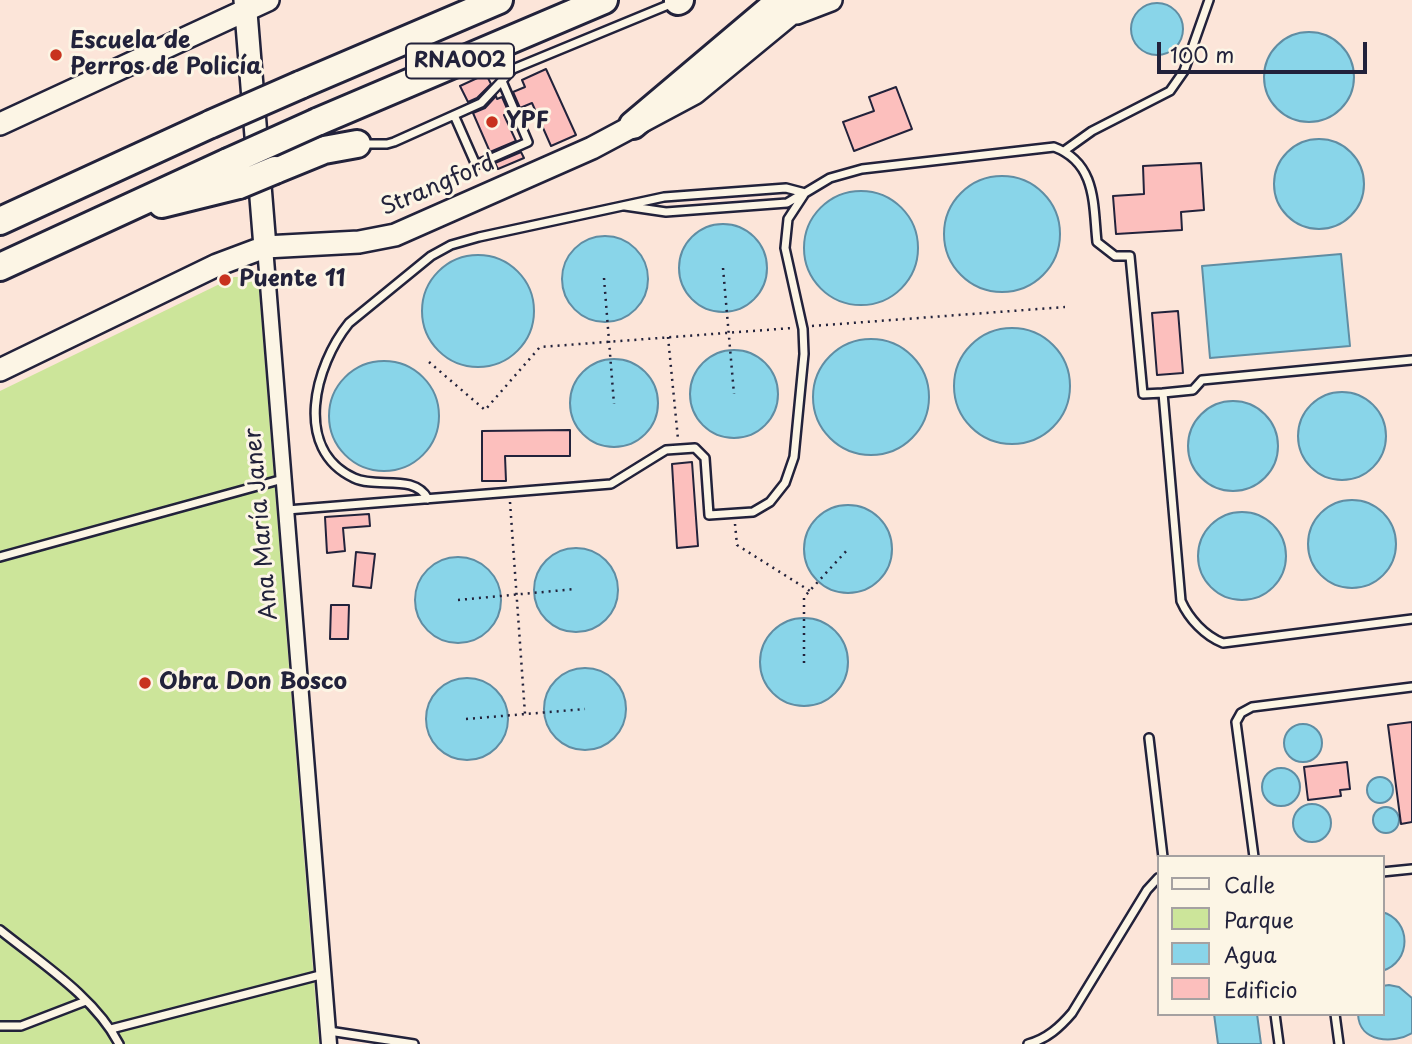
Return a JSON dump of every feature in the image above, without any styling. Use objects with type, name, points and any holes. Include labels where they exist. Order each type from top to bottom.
[{"type":"highway","name":"RNA002","points":[[0,221],[211,124],[499,0]]},
{"type":"highway","name":"RNA002","points":[[233,173],[317,122],[604,0]]},
{"type":"highway","points":[[633,125],[786,7]]},
{"type":"highway","points":[[0,267],[100,220],[233,173],[275,170],[324,150],[357,144]]},
{"type":"street","points":[[0,124],[245,5],[268,0]]},
{"type":"street","points":[[786,7],[808,0]]},
{"type":"street","points":[[786,7],[831,0]]},
{"type":"street","name":"Ana María Janer","points":[[245,5],[329,1038]]},
{"type":"street","name":"Strangford","points":[[0,370],[217,265],[265,247],[359,242],[395,235],[592,148],[633,125]]},
{"type":"lane","points":[[1064,151],[1092,131],[1170,91],[1184,71],[1209,0]]},
{"type":"lane","points":[[357,144],[387,144],[454,115],[481,103],[513,69],[679,1]]},
{"type":"lane","points":[[454,115],[476,164],[528,142],[502,81]]},
{"type":"lane","points":[[617,205],[666,212],[787,203],[830,178],[862,169],[1054,147],[1064,151],[1083,168],[1090,182],[1097,242],[1115,256],[1130,256],[1143,394],[1193,390],[1202,380],[1412,360]]},
{"type":"lane","points":[[428,499],[424,491],[412,484],[372,483],[356,479],[341,470],[322,449],[315,426],[316,397],[320,380],[340,334],[349,323],[431,256],[451,245],[617,205],[664,197],[786,188],[805,193]]},
{"type":"lane","points":[[287,510],[611,484],[666,450],[695,448],[705,458],[709,515],[753,512],[770,502],[785,484],[794,457],[804,354],[803,327],[785,248],[788,219],[805,193]]},
{"type":"lane","points":[[1163,393],[1181,601],[1187,614],[1212,638],[1223,643],[1412,619]]},
{"type":"lane","points":[[0,556],[284,478]]},
{"type":"lane","points":[[1254,855],[1237,722],[1241,713],[1252,706],[1412,687]]},
{"type":"lane","points":[[1149,738],[1163,855]]},
{"type":"lane","points":[[1384,872],[1412,869]]},
{"type":"lane","points":[[1028,1044],[1039,1041],[1058,1028],[1072,1013],[1147,890],[1156,880]]},
{"type":"lane","points":[[0,930],[86,1001],[111,1029],[119,1044]]},
{"type":"lane","points":[[111,1029],[325,974]]},
{"type":"lane","points":[[0,1026],[21,1026],[86,1001]]},
{"type":"lane","points":[[1275,1016],[1279,1044]]},
{"type":"lane","points":[[1335,1016],[1339,1044]]},
{"type":"lane","points":[[329,1038],[354,1037],[414,1044]]},
{"type":"path","points":[[723,268],[734,394]]},
{"type":"path","points":[[604,278],[614,404]]},
{"type":"path","points":[[429,362],[485,410],[540,347],[1065,307]]},
{"type":"path","points":[[668,337],[679,449]]},
{"type":"path","points":[[509,492],[525,714]]},
{"type":"path","points":[[734,513],[737,545],[810,591]]},
{"type":"path","points":[[804,663],[804,597],[849,548]]},
{"type":"path","points":[[458,600],[575,589]]},
{"type":"path","points":[[466,719],[585,709]]},
{"type":"green space","name":"Obra Don Bosco","points":[[234,277],[248,279],[259,289],[319,1044],[0,1044],[0,391]]},
{"type":"water","points":[[1157,3],[1167,5],[1175,11],[1181,19],[1181,39],[1175,47],[1167,53],[1157,55],[1147,53],[1139,47],[1133,39],[1131,29],[1133,19],[1139,11],[1147,5]]},
{"type":"water","points":[[1300,32],[1318,32],[1334,39],[1347,52],[1354,68],[1354,86],[1347,102],[1334,115],[1318,122],[1300,122],[1284,115],[1271,102],[1264,86],[1264,68],[1271,52],[1284,39]]},
{"type":"water","points":[[1319,139],[1336,143],[1351,152],[1360,167],[1364,184],[1360,201],[1351,216],[1336,225],[1319,229],[1302,225],[1287,216],[1278,201],[1274,184],[1278,167],[1287,152],[1302,143]]},
{"type":"water","points":[[1002,176],[1024,180],[1043,193],[1056,212],[1060,234],[1056,256],[1043,275],[1024,288],[1002,292],[980,288],[961,275],[948,256],[944,234],[948,212],[961,193],[980,180]]},
{"type":"water","points":[[861,191],[883,195],[901,208],[914,226],[918,248],[914,270],[901,288],[883,301],[861,305],[839,301],[821,288],[808,270],[804,248],[808,226],[821,208],[839,195]]},
{"type":"water","points":[[723,224],[740,227],[754,237],[764,251],[767,268],[764,285],[754,299],[740,309],[723,312],[706,309],[692,299],[682,285],[679,268],[682,251],[692,237],[706,227]]},
{"type":"water","points":[[597,236],[613,236],[636,248],[645,262],[648,279],[645,296],[636,310],[613,322],[597,322],[581,315],[569,303],[562,287],[562,271],[569,255],[581,243]]},
{"type":"water","points":[[1341,254],[1350,346],[1210,358],[1202,266]]},
{"type":"water","points":[[478,255],[500,259],[518,271],[530,289],[534,311],[530,333],[518,351],[500,363],[478,367],[456,363],[438,351],[426,333],[422,311],[426,289],[438,271],[456,259]]},
{"type":"water","points":[[1012,328],[1034,332],[1053,345],[1066,364],[1070,386],[1066,408],[1053,427],[1034,440],[1012,444],[990,440],[971,427],[958,408],[954,386],[958,364],[971,345],[990,332]]},
{"type":"water","points":[[871,339],[893,344],[912,356],[924,375],[929,397],[924,419],[912,438],[893,450],[871,455],[849,450],[830,438],[818,419],[813,397],[818,375],[830,356],[849,344]]},
{"type":"water","points":[[734,350],[751,354],[765,363],[774,377],[778,394],[774,411],[765,425],[751,434],[734,438],[717,434],[703,425],[694,411],[690,394],[694,377],[703,363],[717,354]]},
{"type":"water","points":[[614,359],[639,366],[651,378],[658,403],[651,428],[639,440],[614,447],[589,440],[577,428],[570,403],[577,378],[589,366]]},
{"type":"water","points":[[384,361],[405,365],[423,377],[435,395],[439,416],[435,437],[423,455],[405,467],[384,471],[363,467],[345,455],[333,437],[329,416],[333,395],[345,377],[363,365]]},
{"type":"water","points":[[1342,392],[1359,395],[1373,405],[1383,419],[1386,436],[1383,453],[1373,467],[1359,477],[1342,480],[1325,477],[1311,467],[1301,453],[1298,436],[1301,419],[1311,405],[1325,395]]},
{"type":"water","points":[[1233,401],[1250,405],[1265,414],[1274,429],[1278,446],[1274,463],[1265,478],[1250,487],[1233,491],[1216,487],[1201,478],[1192,463],[1188,446],[1192,429],[1201,414],[1216,405]]},
{"type":"water","points":[[1352,500],[1377,507],[1389,519],[1396,544],[1389,569],[1377,581],[1352,588],[1327,581],[1315,569],[1308,544],[1315,519],[1327,507]]},
{"type":"water","points":[[848,505],[865,509],[879,518],[888,532],[892,549],[888,566],[879,580],[865,589],[848,593],[831,589],[817,580],[808,566],[804,549],[808,532],[817,518],[831,509]]},
{"type":"water","points":[[1242,512],[1259,516],[1273,525],[1282,539],[1286,556],[1282,573],[1273,587],[1259,596],[1242,600],[1225,596],[1211,587],[1202,573],[1198,556],[1202,539],[1211,525],[1225,516]]},
{"type":"water","points":[[576,548],[592,551],[606,560],[615,574],[618,590],[615,606],[606,620],[592,629],[576,632],[560,629],[546,620],[537,606],[534,590],[537,574],[546,560],[560,551]]},
{"type":"water","points":[[458,557],[482,564],[494,576],[501,600],[494,624],[482,636],[458,643],[434,636],[422,624],[415,600],[422,576],[434,564]]},
{"type":"water","points":[[804,618],[821,622],[835,631],[844,645],[848,662],[844,679],[835,693],[821,702],[804,706],[787,702],[773,693],[764,679],[760,662],[764,645],[773,631],[787,622]]},
{"type":"water","points":[[585,668],[601,671],[614,680],[623,693],[626,709],[623,725],[614,738],[601,747],[585,750],[569,747],[556,738],[547,725],[544,709],[547,693],[556,680],[569,671]]},
{"type":"water","points":[[467,678],[483,682],[496,690],[504,703],[508,719],[504,735],[496,748],[483,756],[467,760],[451,756],[438,748],[430,735],[426,719],[430,703],[438,690],[451,682]]},
{"type":"water","points":[[1303,724],[1316,730],[1322,743],[1316,756],[1303,762],[1290,756],[1284,743],[1290,730]]},
{"type":"water","points":[[1281,768],[1294,774],[1300,787],[1294,800],[1281,806],[1268,800],[1262,787],[1268,774]]},
{"type":"water","points":[[1380,777],[1389,781],[1393,790],[1389,799],[1380,803],[1371,799],[1367,790],[1371,781]]},
{"type":"water","points":[[1312,804],[1325,810],[1331,823],[1325,836],[1312,842],[1299,836],[1293,823],[1299,810]]},
{"type":"water","points":[[1386,807],[1395,811],[1399,820],[1395,829],[1386,833],[1377,829],[1373,820],[1377,811]]},
{"type":"water","points":[[1384,913],[1399,923],[1403,932],[1403,950],[1392,966],[1384,970]]},
{"type":"water","points":[[1384,986],[1399,987],[1412,998],[1412,1033],[1405,1037],[1387,1039],[1371,1036],[1360,1024],[1358,1016],[1384,1016]]},
{"type":"water","points":[[1214,1016],[1257,1016],[1261,1044],[1218,1044]]},
{"type":"building","points":[[546,69],[576,135],[551,146],[532,103],[520,108],[513,92],[525,87],[522,80]]},
{"type":"building","points":[[486,74],[491,84],[477,98],[468,102],[460,86]]},
{"type":"building","points":[[896,87],[912,129],[854,151],[843,122],[874,111],[869,97]]},
{"type":"building","points":[[496,96],[497,99],[502,97],[509,113],[504,115],[516,141],[490,152],[473,113],[485,108]]},
{"type":"building","points":[[521,152],[524,158],[498,169],[495,163]]},
{"type":"building","points":[[1201,163],[1204,210],[1181,212],[1182,230],[1116,234],[1113,196],[1144,194],[1143,166]]},
{"type":"building","points":[[1178,311],[1183,373],[1157,375],[1152,313]]},
{"type":"building","points":[[570,430],[570,456],[505,456],[506,481],[482,481],[482,431]]},
{"type":"building","points":[[692,462],[698,546],[677,548],[672,464]]},
{"type":"building","points":[[369,514],[370,526],[343,528],[345,551],[327,553],[325,517]]},
{"type":"building","points":[[356,552],[375,554],[371,588],[353,586]]},
{"type":"building","points":[[331,605],[349,605],[348,639],[330,639]]},
{"type":"building","points":[[1412,722],[1412,822],[1401,824],[1388,725]]},
{"type":"building","points":[[1347,762],[1350,789],[1340,790],[1341,796],[1308,800],[1304,767]]},
{"type":"place","name":"Escuela de Perros de Policía","points":[[56,55]]},
{"type":"place","name":"YPF","points":[[492,122]]},
{"type":"place","name":"Puente 11","points":[[225,280]]},
{"type":"place","name":"Obra Don Bosco","points":[[145,683]]}]
